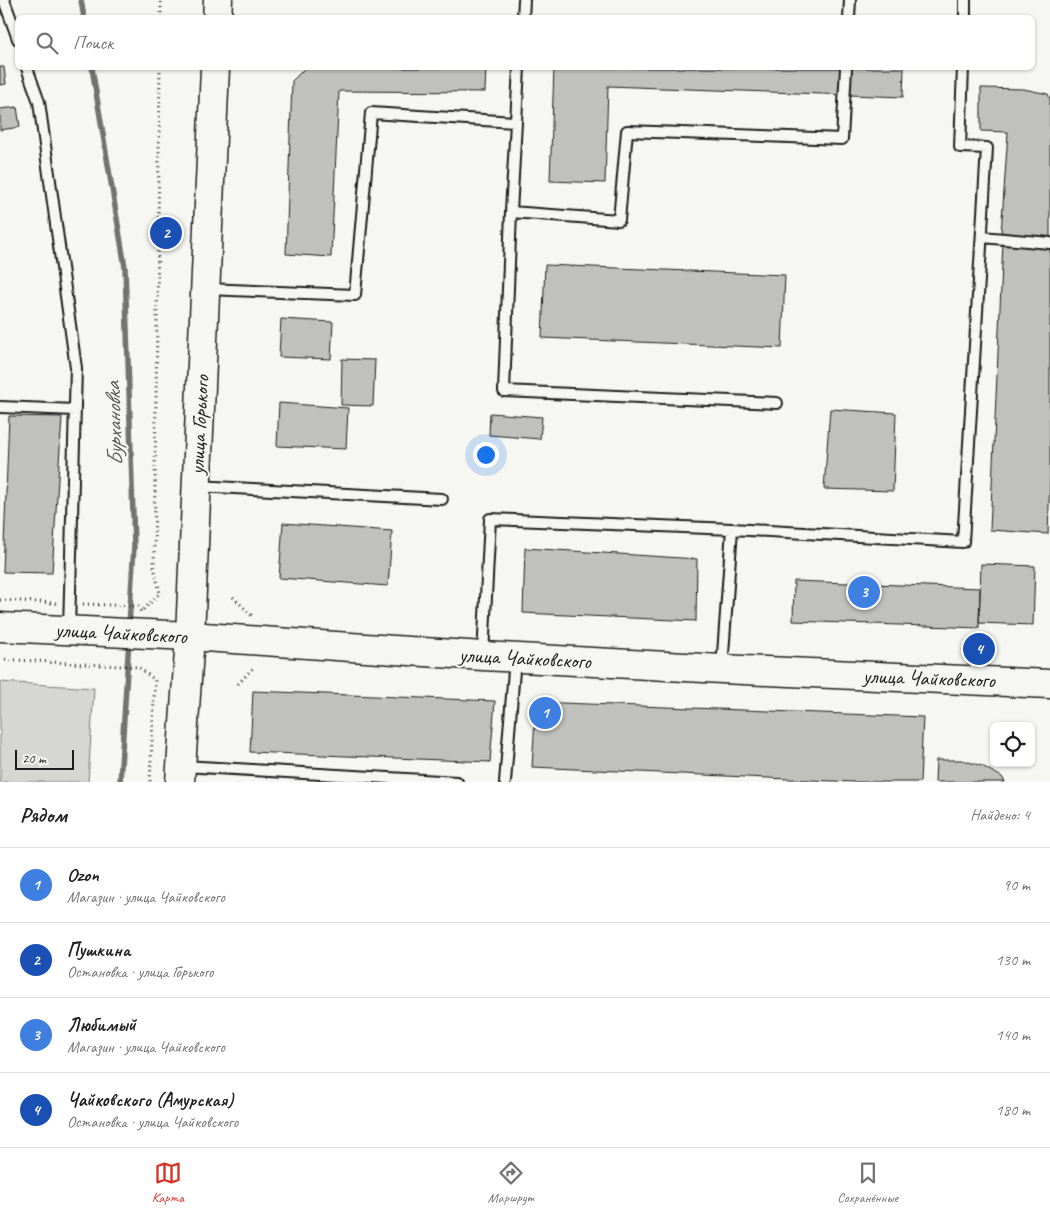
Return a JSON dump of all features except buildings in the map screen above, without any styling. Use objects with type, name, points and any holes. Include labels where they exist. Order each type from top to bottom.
[{"type":"main road","points":[[217,15],[218,0]]},
{"type":"main road","name":"улица Горького","points":[[180,774],[190,636],[215,70]]},
{"type":"main road","name":"улица Чайковского","points":[[0,627],[104,632],[138,623],[190,636],[483,656],[1050,684]]},
{"type":"lane","points":[[4,0],[15,31]]},
{"type":"lane","points":[[523,15],[524,0]]},
{"type":"lane","points":[[849,15],[850,0]]},
{"type":"lane","points":[[965,0],[965,15]]},
{"type":"lane","points":[[28,70],[41,112],[76,368],[69,630]]},
{"type":"lane","points":[[519,70],[510,212],[504,391],[777,403]]},
{"type":"lane","points":[[510,212],[619,220],[627,131],[842,139],[846,70]]},
{"type":"lane","points":[[483,656],[490,519],[732,529],[963,542],[987,148],[960,147],[963,70]]},
{"type":"lane","points":[[205,289],[355,296],[371,112],[515,122]]},
{"type":"lane","points":[[982,237],[1050,243]]},
{"type":"lane","points":[[0,407],[75,410]]},
{"type":"lane","points":[[196,486],[442,499]]},
{"type":"lane","points":[[722,669],[732,529]]},
{"type":"lane","points":[[505,782],[515,657]]},
{"type":"lane","points":[[180,774],[457,782]]},
{"type":"path","points":[[161,0],[161,15]]},
{"type":"path","points":[[138,623],[160,593],[154,567],[160,220],[160,70]]},
{"type":"path","points":[[159,248],[165,244],[166,233],[166,222],[160,220]]},
{"type":"path","points":[[233,597],[256,620]]},
{"type":"path","points":[[117,605],[138,606]]},
{"type":"path","points":[[0,659],[137,667],[155,680],[150,782]]},
{"type":"path","points":[[238,684],[254,667]]},
{"type":"shaded area","points":[[0,682],[94,688],[88,782],[0,782]]},
{"type":"waterway","name":"Бурхановка","points":[[81,0],[84,15]]},
{"type":"waterway","name":"Бурхановка","points":[[92,70],[125,267],[134,546],[129,625]]},
{"type":"waterway","name":"Бурхановка","points":[[120,782],[129,639]]},
{"type":"place","name":"Пушкина","points":[[166,233]]},
{"type":"place","name":"Любимый","points":[[864,592]]},
{"type":"place","name":"Чайковского (Амурская)","points":[[979,649]]},
{"type":"place","name":"Ozon","points":[[545,713]]}]
